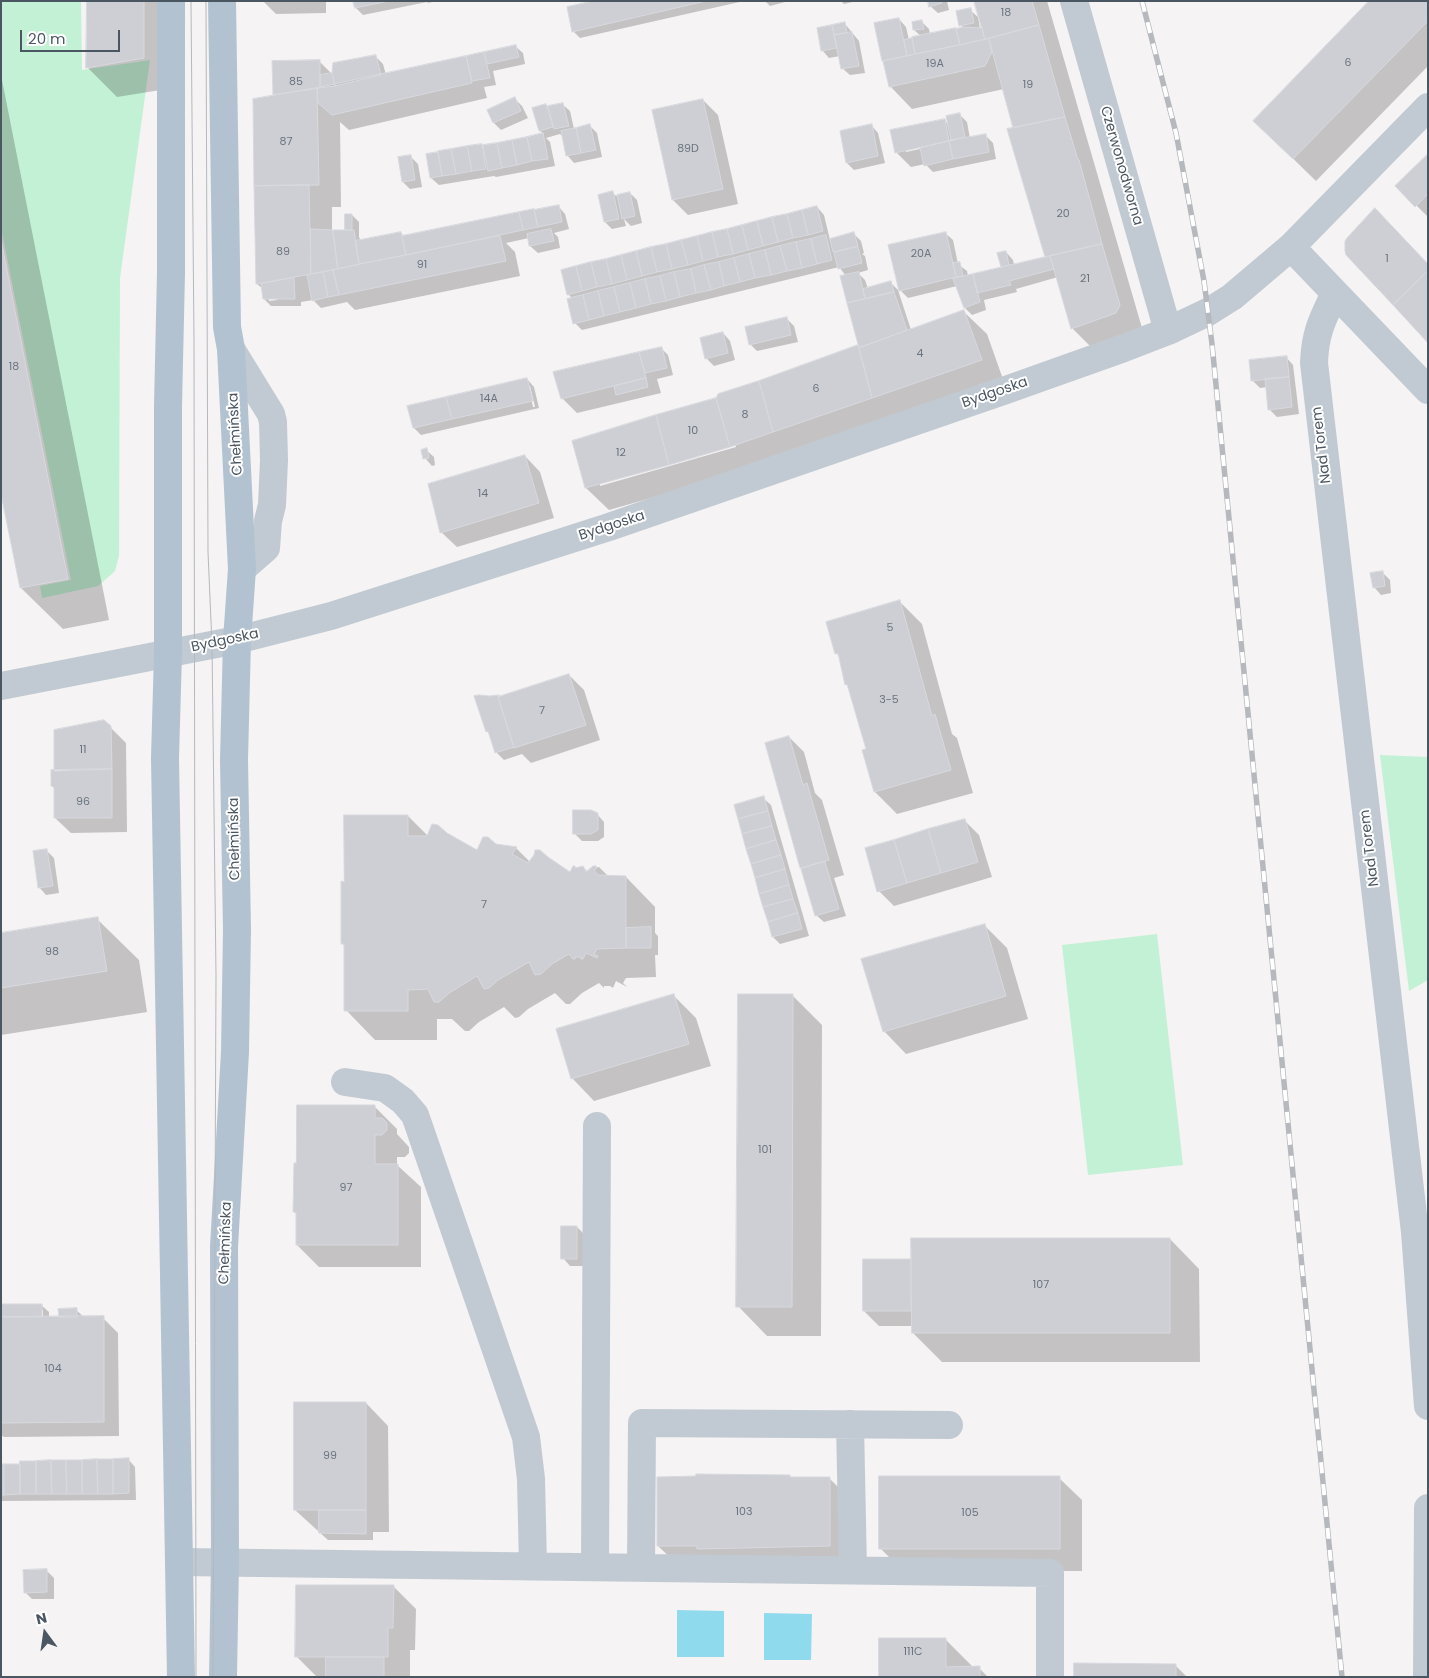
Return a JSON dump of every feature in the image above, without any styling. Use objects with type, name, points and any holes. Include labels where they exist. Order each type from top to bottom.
[{"type":"main road","points":[[171,1],[168,653],[165,758],[181,1677]]},
{"type":"main road","name":"Chełmińska","points":[[222,1],[227,327],[231,349],[242,569],[237,640],[234,760],[235,1052],[224,1247],[225,1562],[223,1677]]},
{"type":"street","name":"Czerwonodworna","points":[[1074,1],[1168,331]]},
{"type":"street","name":"Bydgoska","points":[[1,686],[237,640],[331,616],[609,527],[1006,390],[1168,331],[1208,312],[1232,297],[1291,247],[1428,107]]},
{"type":"street","points":[[1291,247],[1428,390]]},
{"type":"street","name":"Nad Torem","points":[[1335,293],[1321,322],[1314,343],[1314,372],[1415,1232],[1428,1406]]},
{"type":"street","points":[[231,349],[271,414],[273,422],[272,505],[268,521],[266,548],[242,569]]},
{"type":"street","points":[[345,1082],[385,1088],[404,1101],[415,1115],[526,1437],[531,1479],[533,1566]]},
{"type":"street","points":[[595,1567],[597,1126]]},
{"type":"street","points":[[641,1568],[642,1424],[948,1425]]},
{"type":"street","points":[[850,1424],[853,1570]]},
{"type":"street","points":[[1427,1677],[1428,1508]]},
{"type":"street","points":[[180,1562],[1050,1573],[1050,1677]]},
{"type":"green space","points":[[1,1],[81,1],[82,70],[150,60],[120,278],[119,556],[115,571],[98,586],[42,598],[40,586],[71,580],[1,227]]},
{"type":"green space","points":[[1380,755],[1428,757],[1428,980],[1409,991]]},
{"type":"green space","points":[[1157,934],[1183,1165],[1088,1175],[1062,945]]},
{"type":"water","points":[[677,1610],[724,1611],[724,1657],[677,1657]]},
{"type":"water","points":[[764,1613],[812,1614],[811,1660],[764,1660]]},
{"type":"building","points":[[87,1],[144,1],[144,58],[86,68]]},
{"type":"building","points":[[353,1],[389,1],[355,8]]},
{"type":"building","points":[[593,1],[706,1],[572,32],[567,7]]},
{"type":"building","points":[[928,1],[942,1],[942,3],[929,7]]},
{"type":"building","points":[[974,1],[1032,1],[1039,25],[985,39]]},
{"type":"building","points":[[1369,1],[1428,1],[1428,21],[1293,159],[1253,121]]},
{"type":"building","points":[[971,8],[974,23],[959,26],[956,11]]},
{"type":"building","points":[[899,18],[907,56],[882,61],[874,23]]},
{"type":"building","points":[[922,20],[924,29],[913,30],[912,22]]},
{"type":"building","points":[[845,22],[847,33],[834,35],[832,25]]},
{"type":"building","points":[[832,25],[837,48],[821,51],[817,28]]},
{"type":"building","points":[[1039,25],[1065,117],[1013,128],[989,39]]},
{"type":"building","points":[[964,27],[982,28],[985,39],[960,45],[956,29]]},
{"type":"building","points":[[956,28],[960,45],[915,54],[912,37]]},
{"type":"building","points":[[852,32],[859,66],[841,69],[834,35]]},
{"type":"building","points":[[912,38],[915,54],[907,56],[904,40]]},
{"type":"building","points":[[989,39],[992,52],[985,66],[889,87],[883,61]]},
{"type":"building","points":[[516,45],[519,57],[487,64],[484,52]]},
{"type":"building","points":[[484,52],[490,78],[472,81],[466,56]]},
{"type":"building","points":[[376,55],[381,75],[335,86],[332,73],[333,63]]},
{"type":"building","points":[[466,56],[472,83],[332,115],[318,103],[317,88]]},
{"type":"building","points":[[320,60],[320,88],[273,95],[272,61]]},
{"type":"building","points":[[332,73],[335,86],[320,88],[320,75]]},
{"type":"building","points":[[317,88],[319,185],[254,186],[253,99]]},
{"type":"building","points":[[515,97],[521,111],[493,123],[487,110]]},
{"type":"building","points":[[703,99],[723,189],[672,200],[652,110]]},
{"type":"building","points":[[563,103],[569,126],[554,129],[548,106]]},
{"type":"building","points":[[546,104],[553,127],[539,131],[532,108]]},
{"type":"building","points":[[960,113],[965,137],[951,140],[946,116]]},
{"type":"building","points":[[1065,117],[1102,244],[1045,257],[1007,129]]},
{"type":"building","points":[[945,119],[949,141],[895,153],[890,130]]},
{"type":"building","points":[[590,124],[596,150],[581,153],[576,128]]},
{"type":"building","points":[[872,124],[878,156],[846,163],[840,131]]},
{"type":"building","points":[[576,128],[581,153],[566,156],[561,131]]},
{"type":"building","points":[[543,133],[548,159],[532,161],[527,137]]},
{"type":"building","points":[[986,134],[989,152],[953,159],[949,141]]},
{"type":"building","points":[[527,137],[532,161],[517,165],[512,140]]},
{"type":"building","points":[[512,140],[517,165],[502,168],[497,143]]},
{"type":"building","points":[[949,141],[953,159],[924,166],[920,148]]},
{"type":"building","points":[[497,143],[502,168],[488,171],[483,145]]},
{"type":"building","points":[[482,144],[486,169],[472,171],[467,146]]},
{"type":"building","points":[[467,146],[472,171],[456,174],[451,149]]},
{"type":"building","points":[[451,149],[456,174],[442,176],[438,151]]},
{"type":"building","points":[[438,152],[442,176],[430,178],[426,154]]},
{"type":"building","points":[[1428,154],[1428,194],[1415,207],[1395,186]]},
{"type":"building","points":[[411,155],[415,180],[402,182],[398,157]]},
{"type":"building","points":[[309,185],[311,274],[256,284],[254,186]]},
{"type":"building","points":[[613,191],[619,219],[604,222],[598,195]]},
{"type":"building","points":[[630,192],[635,216],[622,219],[617,195]]},
{"type":"building","points":[[559,205],[562,222],[538,227],[534,210]]},
{"type":"building","points":[[817,206],[823,231],[808,235],[802,210]]},
{"type":"building","points":[[1375,208],[1428,264],[1428,271],[1393,305],[1346,255],[1345,251],[1345,241],[1347,238]]},
{"type":"building","points":[[534,209],[538,227],[523,230],[519,212]]},
{"type":"building","points":[[802,210],[808,235],[793,238],[787,214]]},
{"type":"building","points":[[519,212],[523,230],[406,255],[402,236]]},
{"type":"building","points":[[345,214],[352,214],[352,230],[345,230]]},
{"type":"building","points":[[787,214],[793,238],[778,242],[772,217]]},
{"type":"building","points":[[772,217],[778,242],[763,246],[757,221]]},
{"type":"building","points":[[757,221],[763,246],[748,250],[742,225]]},
{"type":"building","points":[[742,225],[748,250],[733,254],[727,229]]},
{"type":"building","points":[[311,229],[333,230],[338,269],[311,274]]},
{"type":"building","points":[[551,229],[554,241],[529,246],[527,234]]},
{"type":"building","points":[[727,229],[733,254],[718,257],[712,232]]},
{"type":"building","points":[[333,230],[354,230],[359,264],[338,269]]},
{"type":"building","points":[[401,232],[406,255],[359,264],[355,241]]},
{"type":"building","points":[[712,232],[718,257],[703,261],[697,236]]},
{"type":"building","points":[[854,232],[858,246],[833,252],[830,239]]},
{"type":"building","points":[[946,232],[956,277],[899,291],[888,245]]},
{"type":"building","points":[[826,235],[832,260],[817,264],[811,239]]},
{"type":"building","points":[[500,236],[506,261],[339,295],[333,270]]},
{"type":"building","points":[[697,236],[703,261],[688,265],[681,240]]},
{"type":"building","points":[[811,239],[817,264],[802,268],[796,242]]},
{"type":"building","points":[[1,240],[68,579],[20,588],[1,494]]},
{"type":"building","points":[[681,240],[688,265],[672,269],[666,244]]},
{"type":"building","points":[[796,242],[802,268],[787,271],[780,246]]},
{"type":"building","points":[[666,244],[672,269],[657,272],[651,247]]},
{"type":"building","points":[[1102,244],[1120,305],[1116,313],[1071,329],[1050,256]]},
{"type":"building","points":[[780,246],[787,271],[771,275],[765,250]]},
{"type":"building","points":[[651,247],[657,272],[642,276],[636,251]]},
{"type":"building","points":[[858,247],[862,263],[838,269],[834,253]]},
{"type":"building","points":[[765,250],[771,275],[755,278],[749,254]]},
{"type":"building","points":[[636,251],[642,276],[627,280],[621,255]]},
{"type":"building","points":[[1006,251],[1009,265],[1001,267],[997,253]]},
{"type":"building","points":[[749,254],[755,278],[740,282],[734,258]]},
{"type":"building","points":[[621,255],[627,280],[612,284],[606,259]]},
{"type":"building","points":[[1050,256],[1054,269],[1009,281],[1011,285],[977,293],[973,274]]},
{"type":"building","points":[[734,258],[740,282],[724,286],[719,262]]},
{"type":"building","points":[[606,259],[612,284],[597,287],[591,262]]},
{"type":"building","points":[[591,262],[597,287],[582,291],[576,266]]},
{"type":"building","points":[[719,262],[724,286],[711,290],[704,265]]},
{"type":"building","points":[[960,262],[963,276],[956,277],[953,263]]},
{"type":"building","points":[[704,265],[711,290],[696,293],[691,269]]},
{"type":"building","points":[[576,266],[582,291],[567,295],[561,270]]},
{"type":"building","points":[[691,269],[696,293],[680,297],[674,272]]},
{"type":"building","points":[[333,270],[339,295],[328,297],[323,272]]},
{"type":"building","points":[[1428,271],[1428,343],[1393,305]]},
{"type":"building","points":[[323,272],[328,297],[312,301],[307,275]]},
{"type":"building","points":[[674,272],[680,297],[666,301],[660,276]]},
{"type":"building","points":[[859,272],[865,299],[847,303],[840,276]]},
{"type":"building","points":[[973,274],[980,302],[964,308],[953,279]]},
{"type":"building","points":[[660,276],[666,301],[651,304],[645,279]]},
{"type":"building","points":[[294,278],[295,299],[263,299],[261,284]]},
{"type":"building","points":[[645,279],[651,304],[636,308],[630,283]]},
{"type":"building","points":[[891,281],[894,292],[865,299],[863,289]]},
{"type":"building","points":[[630,283],[636,308],[620,312],[614,287]]},
{"type":"building","points":[[614,287],[620,312],[604,316],[598,291]]},
{"type":"building","points":[[598,291],[604,316],[589,320],[583,295]]},
{"type":"building","points":[[894,292],[907,330],[859,348],[847,303]]},
{"type":"building","points":[[583,295],[589,320],[573,324],[567,299]]},
{"type":"building","points":[[964,310],[982,360],[872,398],[859,348]]},
{"type":"building","points":[[787,317],[791,335],[749,345],[745,327]]},
{"type":"building","points":[[723,332],[728,353],[705,359],[700,338]]},
{"type":"building","points":[[858,345],[872,398],[773,432],[759,381]]},
{"type":"building","points":[[662,347],[667,368],[645,373],[639,352]]},
{"type":"building","points":[[639,352],[646,378],[561,399],[553,372]]},
{"type":"building","points":[[1287,356],[1289,377],[1251,381],[1249,360]]},
{"type":"building","points":[[1289,377],[1292,407],[1268,410],[1265,379]]},
{"type":"building","points":[[527,378],[533,401],[452,419],[446,397]]},
{"type":"building","points":[[646,378],[648,387],[616,395],[614,386]]},
{"type":"building","points":[[759,381],[773,432],[730,447],[716,398],[718,394]]},
{"type":"building","points":[[446,397],[452,419],[413,428],[407,406]]},
{"type":"building","points":[[716,398],[730,447],[669,465],[656,415]]},
{"type":"building","points":[[656,415],[669,465],[585,488],[572,441]]},
{"type":"building","points":[[427,448],[429,458],[423,459],[421,450]]},
{"type":"building","points":[[525,455],[539,503],[440,533],[428,484]]},
{"type":"building","points":[[1383,571],[1385,586],[1373,588],[1370,573]]},
{"type":"building","points":[[900,600],[932,716],[935,714],[951,770],[874,792],[862,750],[866,749],[847,684],[845,685],[838,653],[835,654],[826,622]]},
{"type":"building","points":[[569,674],[586,725],[514,748],[498,697]]},
{"type":"building","points":[[499,695],[498,697],[514,747],[495,753],[474,696]]},
{"type":"building","points":[[104,720],[111,726],[112,769],[54,771],[54,730]]},
{"type":"building","points":[[789,736],[803,785],[807,783],[829,860],[800,868],[765,743]]},
{"type":"building","points":[[112,769],[112,818],[54,818],[54,787],[51,786],[51,770]]},
{"type":"building","points":[[764,796],[768,811],[738,819],[734,805]]},
{"type":"building","points":[[573,810],[591,810],[598,813],[598,830],[591,834],[573,834]]},
{"type":"building","points":[[768,811],[772,826],[742,834],[738,819]]},
{"type":"building","points":[[344,815],[408,815],[408,836],[427,836],[432,824],[438,825],[447,833],[477,850],[483,837],[488,837],[496,844],[517,847],[512,854],[528,863],[535,850],[540,850],[570,872],[573,866],[575,868],[583,866],[586,872],[593,866],[596,866],[597,868],[594,870],[598,875],[626,876],[626,948],[597,949],[594,954],[598,956],[597,958],[586,953],[583,959],[575,957],[573,959],[569,954],[552,964],[541,974],[535,975],[529,962],[498,980],[489,988],[484,989],[477,976],[449,993],[439,1002],[434,1002],[428,989],[408,990],[408,1011],[344,1011],[344,944],[341,944],[341,881],[344,882]]},
{"type":"building","points":[[965,819],[978,862],[941,873],[928,829]]},
{"type":"building","points":[[772,826],[776,840],[746,849],[742,834]]},
{"type":"building","points":[[928,829],[941,873],[907,883],[894,840]]},
{"type":"building","points":[[776,840],[781,855],[751,864],[746,849]]},
{"type":"building","points":[[894,840],[907,883],[877,892],[865,848]]},
{"type":"building","points":[[47,849],[53,886],[38,888],[33,851]]},
{"type":"building","points":[[781,855],[785,869],[755,878],[751,864]]},
{"type":"building","points":[[825,862],[839,909],[815,916],[801,869]]},
{"type":"building","points":[[785,869],[789,885],[759,894],[755,878]]},
{"type":"building","points":[[789,885],[793,899],[763,907],[759,894]]},
{"type":"building","points":[[793,899],[798,913],[768,922],[763,907]]},
{"type":"building","points":[[798,913],[802,929],[772,937],[768,922]]},
{"type":"building","points":[[98,917],[107,971],[1,988],[1,933]]},
{"type":"building","points":[[985,924],[1006,996],[883,1032],[861,959]]},
{"type":"building","points":[[651,927],[651,948],[626,948],[626,928]]},
{"type":"building","points":[[674,994],[689,1044],[571,1079],[556,1029]]},
{"type":"building","points":[[738,994],[793,994],[792,1307],[736,1307]]},
{"type":"building","points":[[297,1105],[375,1105],[375,1118],[382,1118],[387,1123],[387,1130],[382,1135],[375,1135],[375,1164],[398,1164],[398,1245],[296,1245],[296,1212],[293,1212]]},
{"type":"building","points":[[561,1226],[577,1226],[577,1259],[561,1259]]},
{"type":"building","points":[[911,1238],[1170,1238],[1170,1333],[912,1333]]},
{"type":"building","points":[[863,1259],[911,1259],[911,1311],[863,1311]]},
{"type":"building","points":[[1,1304],[42,1304],[42,1317],[1,1317]]},
{"type":"building","points":[[77,1308],[77,1317],[59,1317],[58,1309]]},
{"type":"building","points":[[104,1316],[104,1422],[1,1423],[1,1317]]},
{"type":"building","points":[[294,1402],[366,1402],[366,1510],[294,1510]]},
{"type":"building","points":[[129,1458],[129,1493],[113,1494],[113,1459]]},
{"type":"building","points":[[97,1459],[113,1459],[113,1494],[98,1494]]},
{"type":"building","points":[[97,1459],[98,1494],[82,1494],[82,1460]]},
{"type":"building","points":[[51,1460],[66,1460],[67,1494],[52,1494]]},
{"type":"building","points":[[51,1460],[52,1494],[36,1494],[36,1461]]},
{"type":"building","points":[[66,1460],[82,1460],[82,1494],[67,1494]]},
{"type":"building","points":[[20,1461],[36,1461],[36,1494],[20,1494]]},
{"type":"building","points":[[1,1464],[4,1464],[4,1495],[1,1495]]},
{"type":"building","points":[[4,1464],[20,1464],[20,1494],[4,1495]]},
{"type":"building","points":[[696,1474],[830,1477],[830,1546],[697,1549],[697,1546],[657,1546],[657,1477],[696,1476]]},
{"type":"building","points":[[879,1476],[1060,1476],[1060,1549],[879,1549]]},
{"type":"building","points":[[319,1510],[366,1510],[366,1534],[319,1533]]},
{"type":"building","points":[[47,1569],[47,1592],[24,1593],[23,1570]]},
{"type":"building","points":[[296,1585],[394,1585],[393,1628],[388,1628],[388,1657],[295,1657]]},
{"type":"building","points":[[879,1638],[946,1638],[946,1667],[980,1666],[980,1677],[879,1677]]},
{"type":"building","points":[[326,1657],[384,1657],[384,1677],[326,1677]]},
{"type":"building","points":[[1074,1663],[1176,1664],[1176,1677],[1074,1677]]},
{"type":"tram line","points":[[191,1],[194,342],[196,1677]]},
{"type":"tram line","points":[[206,1],[208,552],[212,645],[216,975],[213,1677]]},
{"type":"railway","points":[[1142,1],[1176,133],[1204,281],[1212,344],[1342,1677]]}]
